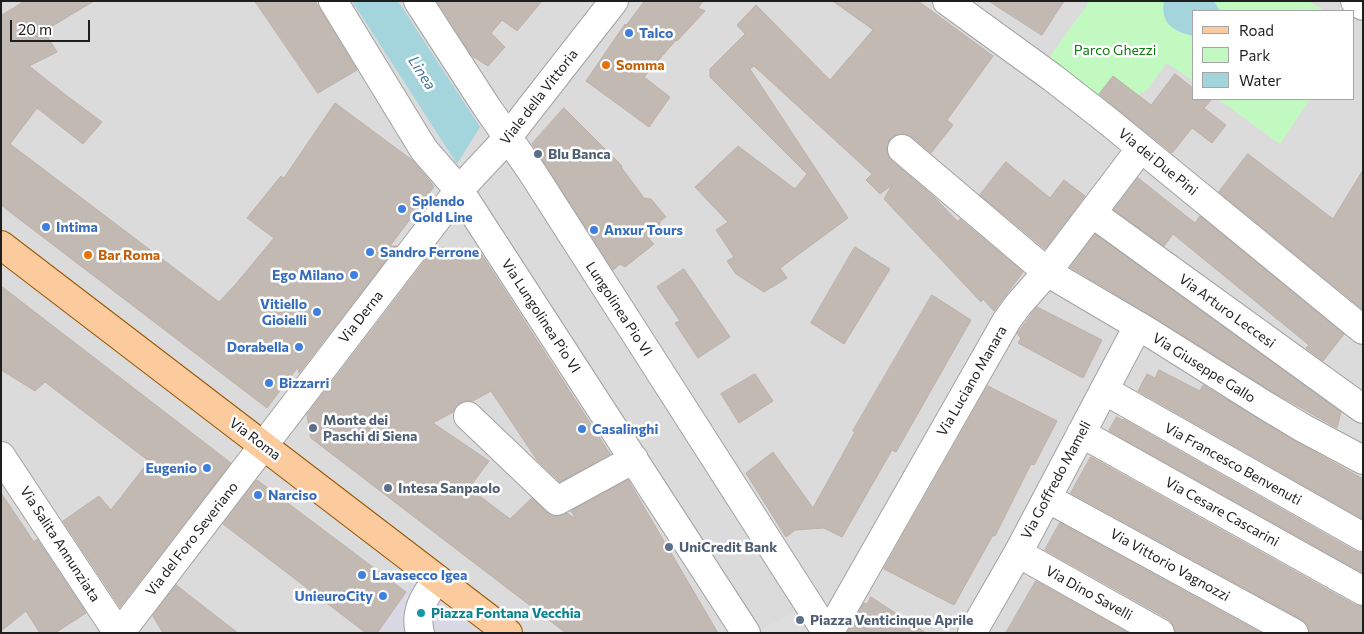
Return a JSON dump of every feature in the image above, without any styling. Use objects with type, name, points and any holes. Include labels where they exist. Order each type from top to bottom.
[{"type":"main road","name":"Via Roma","points":[[1,246],[508,633]]},
{"type":"street","name":"Via Lungolinea Pio VI","points":[[333,1],[424,150],[459,190],[746,633]]},
{"type":"street","name":"Lungolinea Pio VI","points":[[418,1],[486,106],[508,136],[820,629]]},
{"type":"street","name":"Viale della Vittoria","points":[[459,190],[503,143],[614,1]]},
{"type":"street","name":"Via dei Due Pini","points":[[947,1],[1053,78],[1363,330]]},
{"type":"street","points":[[1355,1],[1363,6]]},
{"type":"street","name":"Via Luciano Manara","points":[[820,629],[999,332],[1018,305],[1048,272],[1141,148]]},
{"type":"street","name":"Via Giuseppe Gallo","points":[[902,149],[1048,272],[1256,400],[1363,460]]},
{"type":"street","name":"Via Derna","points":[[263,445],[459,190]]},
{"type":"street","name":"Via Arturo Leccesi","points":[[1092,213],[1363,410]]},
{"type":"street","name":"Via Goffredo Mameli","points":[[972,633],[1018,553],[1138,326]]},
{"type":"street","name":"Via Francesco Benvenuti","points":[[1104,390],[1363,537]]},
{"type":"street","points":[[468,416],[557,501],[634,459]]},
{"type":"street","name":"Via Cesare Cascarini","points":[[1081,433],[1363,591]]},
{"type":"street","name":"Via del Foro Severiano","points":[[119,633],[263,445]]},
{"type":"street","name":"Via Salita Annunziata","points":[[1,456],[119,633]]},
{"type":"street","name":"Via Vittorio Vagnozzi","points":[[1047,498],[1294,633]]},
{"type":"street","name":"Via Dino Savelli","points":[[1018,553],[1160,633]]},
{"type":"street","points":[[420,633],[418,613],[420,605],[437,579]]},
{"type":"shaded area","points":[[1,1],[1363,1],[1363,633],[1,633]]},
{"type":"shaded area","name":"Piazza Fontana Vecchia","points":[[411,584],[480,633],[377,633]]},
{"type":"shaded area","name":"Piazza Venticinque Aprile","points":[[803,608],[839,633],[753,633]]},
{"type":"green space","name":"Parco Ghezzi","points":[[1085,1],[1308,1],[1322,9],[1192,10],[1192,80],[1167,63],[1146,91],[1108,107],[1047,60],[1088,4]]},
{"type":"green space","points":[[1219,100],[1309,100],[1280,144]]},
{"type":"water","name":"Linea","points":[[352,1],[398,1],[480,127],[457,164]]},
{"type":"water","points":[[1164,1],[1214,1],[1219,10],[1192,10],[1192,36],[1174,29],[1166,21],[1163,9]]},
{"type":"building","points":[[25,1],[94,1],[44,31],[57,52],[29,66],[102,122],[83,144],[37,108],[10,144],[219,302],[274,238],[247,218],[281,176],[284,178],[335,103],[412,160],[434,187],[390,246],[397,246],[299,373],[298,367],[267,408],[1,205],[1,16]]},
{"type":"building","points":[[255,1],[315,1],[357,70],[318,93]]},
{"type":"building","points":[[437,1],[542,1],[517,31],[502,20],[491,33],[505,47],[488,66],[472,56]]},
{"type":"building","points":[[645,1],[703,1],[698,8],[705,11],[676,40],[644,77],[670,97],[649,127],[586,81],[625,24]]},
{"type":"building","points":[[833,1],[918,1],[993,56],[947,120],[953,125],[931,153],[912,137],[904,134],[896,135],[890,139],[887,147],[888,155],[892,161],[933,196],[958,222],[960,219],[1023,272],[994,311],[983,299],[981,302],[884,199],[892,185],[880,194],[866,180],[872,174],[754,66],[750,69],[848,218],[780,268],[787,278],[764,292],[736,274],[727,261],[734,257],[716,230],[728,222],[695,187],[738,146],[795,189],[807,174],[710,77],[710,69],[745,34],[737,25],[756,5],[830,80],[873,30]]},
{"type":"building","points":[[989,1],[1064,1],[1042,35]]},
{"type":"building","points":[[1175,74],[1192,87],[1192,100],[1211,100],[1204,108],[1226,125],[1212,143],[1192,128],[1172,153],[1099,94],[1113,76],[1151,105]]},
{"type":"building","points":[[564,108],[622,166],[644,198],[651,199],[666,217],[660,221],[659,231],[649,239],[654,244],[625,267],[620,264],[613,270],[532,144]]},
{"type":"building","points":[[1248,154],[1333,219],[1363,170],[1363,310],[1219,192]]},
{"type":"building","points":[[1006,162],[1050,198],[1064,180],[1085,196],[1045,249],[980,195]]},
{"type":"building","points":[[1138,178],[1195,223],[1200,216],[1344,334],[1323,361],[1306,348],[1309,345],[1173,234],[1164,246],[1114,210]]},
{"type":"building","points":[[1095,234],[1341,412],[1337,428],[1271,391],[1070,267]]},
{"type":"building","points":[[855,247],[890,269],[844,344],[811,323]]},
{"type":"building","points":[[435,248],[478,249],[610,454],[560,482],[537,460],[491,391],[473,401],[463,401],[456,406],[453,412],[433,423],[489,461],[469,488],[510,519],[532,498],[546,512],[554,516],[567,513],[576,519],[571,511],[628,480],[718,633],[566,633],[311,438],[307,415]]},
{"type":"building","points":[[684,269],[730,337],[698,358],[675,323],[680,321],[657,287]]},
{"type":"building","points":[[1,286],[231,463],[120,607],[63,521],[99,496],[111,510],[149,461],[45,382],[35,391],[1,370]]},
{"type":"building","points":[[932,295],[971,320],[896,452],[892,450],[842,537],[824,528],[795,530],[786,537],[746,473],[773,452],[813,508],[855,432],[853,431]]},
{"type":"building","points":[[1037,307],[1102,340],[1083,378],[1018,343],[1021,338],[1017,334]]},
{"type":"building","points":[[1159,370],[1200,391],[1203,385],[1295,441],[1363,479],[1363,519],[1138,391],[1147,374],[1155,378]]},
{"type":"building","points":[[755,374],[773,401],[739,423],[721,394]]},
{"type":"building","points":[[988,386],[1057,421],[1034,465],[1031,464],[995,536],[993,535],[954,605],[884,569]]},
{"type":"building","points":[[1117,417],[1355,551],[1363,553],[1363,573],[1109,431]]},
{"type":"building","points":[[1091,457],[1355,605],[1363,607],[1363,633],[1310,633],[1307,624],[1301,619],[1071,493]]},
{"type":"building","points":[[257,480],[406,592],[377,633],[366,633],[223,524]]},
{"type":"building","points":[[1,493],[34,542],[37,539],[86,613],[55,633],[40,633],[26,611],[1,631]]},
{"type":"building","points":[[1060,523],[1261,633],[1176,633],[1168,619],[1045,550]]},
{"type":"building","points":[[1036,581],[1128,633],[1006,633]]},
{"type":"building","points":[[176,585],[238,633],[163,633],[153,616]]},
{"type":"building","points":[[871,597],[926,633],[847,633],[864,603],[867,604]]},
{"type":"place","name":"Talco","points":[[629,33]]},
{"type":"place","name":"Somma","points":[[606,65]]},
{"type":"place","name":"Blu Banca","points":[[538,154]]},
{"type":"place","name":"Splendo Gold Line","points":[[402,209]]},
{"type":"place","name":"Intima","points":[[46,227]]},
{"type":"place","name":"Anxur Tours","points":[[594,230]]},
{"type":"place","name":"Sandro Ferrone","points":[[370,252]]},
{"type":"place","name":"Bar Roma","points":[[88,255]]},
{"type":"place","name":"Ego Milano","points":[[354,275]]},
{"type":"place","name":"Vitiello Gioielli","points":[[317,312]]},
{"type":"place","name":"Dorabella","points":[[299,347]]},
{"type":"place","name":"Bizzarri","points":[[269,383]]},
{"type":"place","name":"Monte dei Paschi di Siena","points":[[313,428]]},
{"type":"place","name":"Casalinghi","points":[[582,429]]},
{"type":"place","name":"Eugenio","points":[[207,468]]},
{"type":"place","name":"Intesa Sanpaolo","points":[[388,488]]},
{"type":"place","name":"Narciso","points":[[258,495]]},
{"type":"place","name":"UniCredit Bank","points":[[669,547]]},
{"type":"place","name":"Lavasecco Igea","points":[[362,575]]},
{"type":"place","name":"UnieuroCity","points":[[383,596]]},
{"type":"place","name":"Piazza Fontana Vecchia","points":[[421,613]]},
{"type":"place","name":"Piazza Venticinque Aprile","points":[[800,620]]}]
